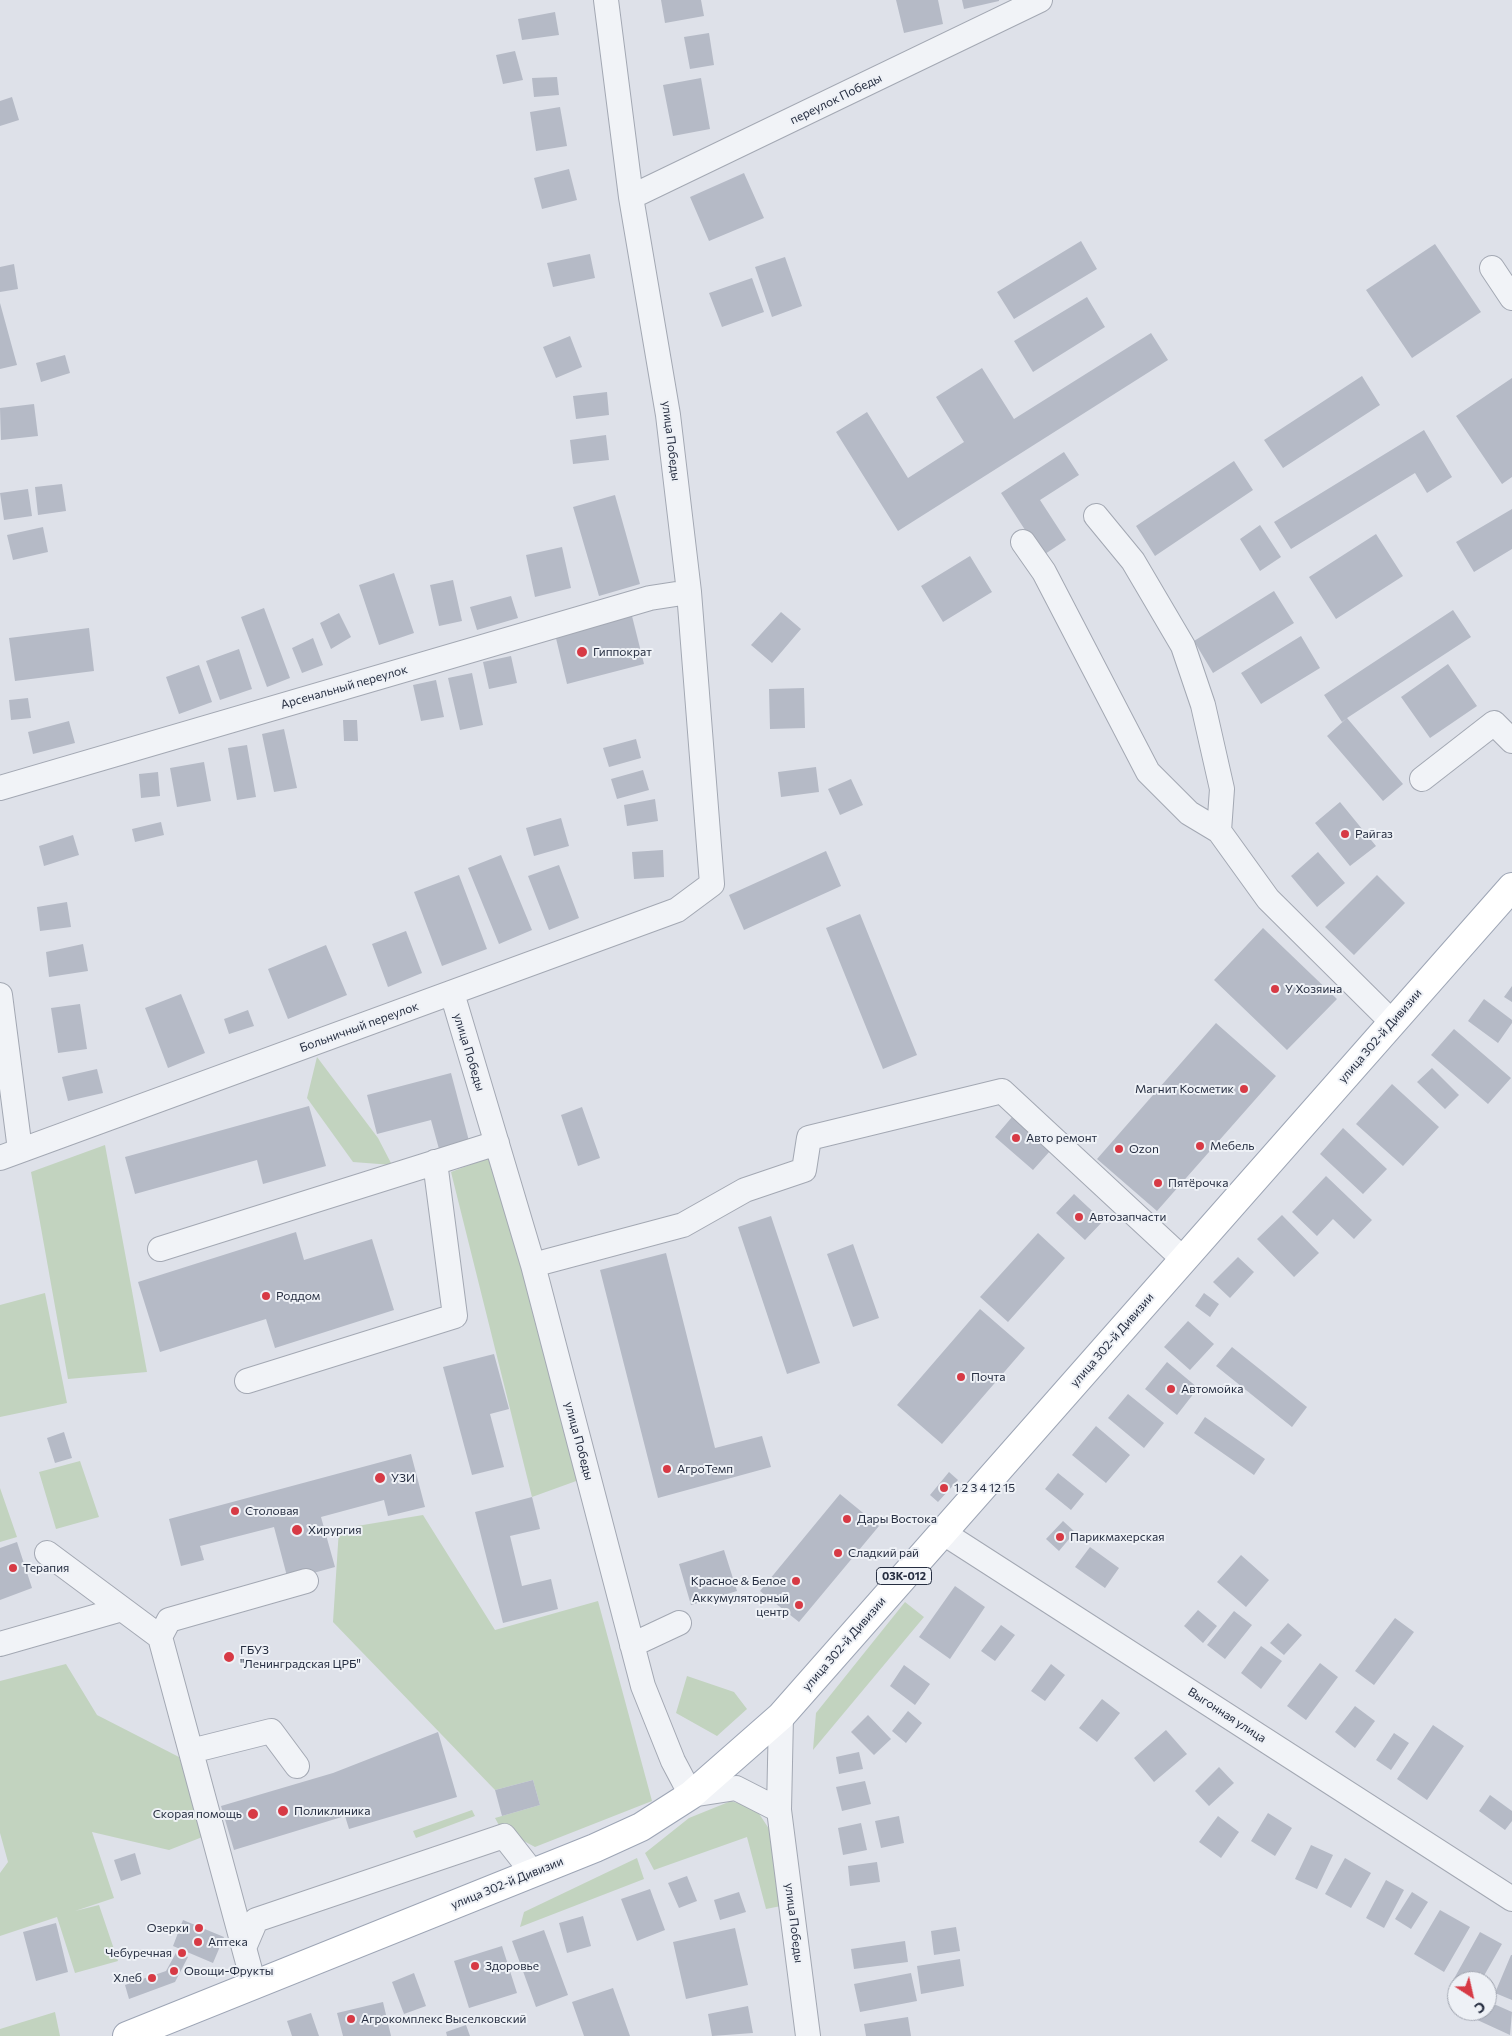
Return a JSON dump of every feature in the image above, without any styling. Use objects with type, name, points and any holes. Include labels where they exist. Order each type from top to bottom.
[{"type":"main road","name":"улица 302-й Дивизии","points":[[127,2036],[533,1873],[641,1827],[691,1795],[782,1716],[1182,1259],[1512,887]]},
{"type":"street","name":"улица Победы","points":[[606,0],[631,197],[668,415],[689,592],[712,884]]},
{"type":"street","name":"переулок Победы","points":[[631,197],[1040,0]]},
{"type":"street","points":[[1492,268],[1512,298]]},
{"type":"street","points":[[1096,516],[1133,561],[1183,646],[1203,704],[1222,789],[1219,830]]},
{"type":"street","points":[[1023,542],[1044,572],[1148,772],[1189,813],[1219,830],[1268,899],[1392,1022]]},
{"type":"street","name":"Арсенальный переулок","points":[[0,788],[650,598],[689,592]]},
{"type":"street","points":[[1422,779],[1494,724],[1512,741]]},
{"type":"street","name":"Больничный переулок","points":[[10,1154],[452,994],[677,910],[712,884]]},
{"type":"street","name":"улица Победы","points":[[452,994],[533,1265],[643,1686],[673,1761],[691,1795]]},
{"type":"street","points":[[0,995],[10,1154]]},
{"type":"street","points":[[533,1265],[683,1225],[745,1190],[804,1170],[809,1138],[1002,1091],[1182,1259]]},
{"type":"street","points":[[160,1249],[497,1143]]},
{"type":"street","points":[[247,1381],[455,1316],[435,1162]]},
{"type":"street","name":"Выгонная улица","points":[[942,1532],[1512,1899]]},
{"type":"street","points":[[47,1553],[160,1637],[254,1985]]},
{"type":"street","points":[[160,1637],[170,1620],[306,1581]]},
{"type":"street","points":[[0,1644],[122,1609]]},
{"type":"street","points":[[632,1645],[679,1623]]},
{"type":"street","name":"улица Победы","points":[[782,1716],[779,1810],[808,2036]]},
{"type":"street","points":[[191,1751],[271,1731],[297,1766]]},
{"type":"street","points":[[691,1795],[736,1788],[779,1810]]},
{"type":"street","points":[[244,1948],[256,1920],[504,1836],[533,1873]]},
{"type":"green space","points":[[317,1057],[378,1138],[392,1165],[353,1162],[307,1098]]},
{"type":"green space","points":[[105,1145],[147,1372],[68,1379],[31,1172]]},
{"type":"green space","points":[[493,1156],[590,1476],[532,1497],[451,1172]]},
{"type":"green space","points":[[45,1293],[67,1403],[0,1417],[0,1305]]},
{"type":"green space","points":[[80,1461],[99,1517],[56,1529],[39,1472]]},
{"type":"green space","points":[[0,1488],[17,1537],[0,1542]]},
{"type":"green space","points":[[423,1515],[495,1630],[598,1601],[652,1801],[535,1847],[501,1829],[495,1818],[540,1805],[533,1780],[495,1790],[333,1622],[339,1529]]},
{"type":"green space","points":[[905,1602],[924,1617],[813,1750],[816,1713]]},
{"type":"green space","points":[[66,1664],[97,1715],[179,1757],[205,1836],[169,1850],[92,1832],[114,1898],[75,1911],[99,1905],[118,1961],[75,1973],[57,1917],[0,1936],[0,1873],[8,1862],[0,1833],[0,1681]]},
{"type":"green space","points":[[687,1676],[734,1692],[747,1709],[717,1736],[676,1713]]},
{"type":"green space","points":[[731,1801],[756,1809],[775,1838],[786,1905],[766,1909],[747,1837],[654,1870],[645,1853],[689,1818]]},
{"type":"green space","points":[[472,1810],[475,1816],[416,1838],[413,1831]]},
{"type":"green space","points":[[637,1858],[644,1879],[520,1927],[524,1912]]},
{"type":"green space","points":[[55,2012],[60,2036],[0,2036],[0,2029]]},
{"type":"building","points":[[661,0],[701,0],[704,16],[665,23]]},
{"type":"building","points":[[896,0],[938,0],[943,24],[904,33]]},
{"type":"building","points":[[962,0],[999,0],[999,1],[964,9]]},
{"type":"building","points":[[555,12],[559,35],[522,40],[518,19]]},
{"type":"building","points":[[709,33],[714,65],[690,69],[684,37]]},
{"type":"building","points":[[515,51],[523,80],[503,84],[496,55]]},
{"type":"building","points":[[557,77],[559,95],[534,97],[532,78]]},
{"type":"building","points":[[701,78],[710,129],[673,136],[663,85]]},
{"type":"building","points":[[12,97],[19,120],[0,126],[0,101]]},
{"type":"building","points":[[560,107],[567,146],[536,151],[530,112]]},
{"type":"building","points":[[569,169],[577,200],[542,209],[534,178]]},
{"type":"building","points":[[744,173],[764,218],[709,241],[690,197]]},
{"type":"building","points":[[1081,241],[1097,269],[1014,319],[997,292]]},
{"type":"building","points":[[1435,244],[1481,312],[1412,358],[1366,290]]},
{"type":"building","points":[[590,254],[595,278],[553,287],[547,263]]},
{"type":"building","points":[[785,257],[802,306],[772,317],[755,267]]},
{"type":"building","points":[[14,264],[18,289],[0,292],[0,267]]},
{"type":"building","points":[[752,278],[764,312],[722,327],[709,293]]},
{"type":"building","points":[[1087,297],[1105,327],[1033,372],[1014,341]]},
{"type":"building","points":[[0,303],[17,365],[0,369]]},
{"type":"building","points":[[1151,333],[1168,360],[898,531],[836,432],[867,412],[908,478],[964,442],[936,397],[982,368],[1014,419]]},
{"type":"building","points":[[570,336],[582,367],[556,378],[543,347]]},
{"type":"building","points":[[65,355],[70,373],[41,382],[36,363]]},
{"type":"building","points":[[1362,376],[1380,405],[1283,468],[1264,440]]},
{"type":"building","points":[[1512,378],[1512,477],[1502,484],[1456,416]]},
{"type":"building","points":[[607,392],[609,415],[576,419],[573,396]]},
{"type":"building","points":[[34,404],[38,436],[1,440],[0,408]]},
{"type":"building","points":[[1424,430],[1452,477],[1427,493],[1415,473],[1291,549],[1274,522]]},
{"type":"building","points":[[606,435],[609,460],[573,464],[570,440]]},
{"type":"building","points":[[1064,452],[1079,475],[1040,500],[1066,540],[1042,556],[1001,493]]},
{"type":"building","points":[[1234,461],[1253,490],[1155,556],[1136,526]]},
{"type":"building","points":[[62,484],[66,511],[38,515],[35,487]]},
{"type":"building","points":[[28,489],[32,516],[4,520],[0,493]]},
{"type":"building","points":[[615,495],[640,584],[599,596],[573,507]]},
{"type":"building","points":[[1512,509],[1512,549],[1474,572],[1456,542]]},
{"type":"building","points":[[1260,525],[1281,557],[1260,571],[1240,539]]},
{"type":"building","points":[[43,527],[48,552],[13,560],[7,535]]},
{"type":"building","points":[[1376,534],[1403,576],[1336,619],[1309,577]]},
{"type":"building","points":[[562,547],[571,588],[535,597],[526,555]]},
{"type":"building","points":[[970,556],[992,592],[943,622],[921,586]]},
{"type":"building","points":[[394,573],[414,633],[379,645],[359,585]]},
{"type":"building","points":[[453,580],[462,621],[439,626],[430,585]]},
{"type":"building","points":[[1274,591],[1294,623],[1213,673],[1194,641]]},
{"type":"building","points":[[511,596],[518,618],[477,630],[470,607]]},
{"type":"building","points":[[264,608],[290,678],[267,687],[241,617]]},
{"type":"building","points":[[1453,610],[1471,637],[1342,722],[1324,695]]},
{"type":"building","points":[[781,612],[801,629],[772,663],[751,645]]},
{"type":"building","points":[[339,613],[351,637],[331,649],[320,623]]},
{"type":"building","points":[[632,616],[644,664],[567,684],[554,630],[598,624]]},
{"type":"building","points":[[89,628],[94,671],[15,681],[9,638]]},
{"type":"building","points":[[1301,636],[1320,668],[1261,704],[1241,673]]},
{"type":"building","points":[[313,638],[323,665],[302,673],[292,648]]},
{"type":"building","points":[[239,649],[252,689],[220,700],[206,661]]},
{"type":"building","points":[[511,656],[517,683],[489,689],[483,662]]},
{"type":"building","points":[[1448,664],[1477,706],[1430,738],[1401,697]]},
{"type":"building","points":[[199,665],[212,702],[179,714],[166,677]]},
{"type":"building","points":[[472,673],[483,725],[460,730],[448,678]]},
{"type":"building","points":[[436,680],[444,717],[421,721],[413,685]]},
{"type":"building","points":[[804,688],[805,728],[770,729],[769,689]]},
{"type":"building","points":[[28,698],[31,718],[11,720],[9,700]]},
{"type":"building","points":[[1347,718],[1403,784],[1383,801],[1327,736]]},
{"type":"building","points":[[343,720],[357,720],[358,741],[344,741]]},
{"type":"building","points":[[69,721],[75,743],[33,754],[28,732]]},
{"type":"building","points":[[284,729],[297,788],[274,792],[262,734]]},
{"type":"building","points":[[636,739],[641,758],[609,767],[603,748]]},
{"type":"building","points":[[247,745],[256,797],[237,800],[228,748]]},
{"type":"building","points":[[204,762],[211,801],[177,807],[170,768]]},
{"type":"building","points":[[816,767],[819,792],[781,797],[778,772]]},
{"type":"building","points":[[643,770],[649,790],[617,799],[611,779]]},
{"type":"building","points":[[158,772],[160,796],[141,798],[139,774]]},
{"type":"building","points":[[851,779],[863,805],[840,815],[828,789]]},
{"type":"building","points":[[655,799],[658,821],[627,826],[624,805]]},
{"type":"building","name":"Райгаз","points":[[1340,802],[1376,846],[1350,866],[1315,823]]},
{"type":"building","points":[[561,818],[569,846],[534,856],[526,828]]},
{"type":"building","points":[[161,822],[164,835],[135,842],[132,829]]},
{"type":"building","points":[[73,835],[79,855],[44,866],[39,846]]},
{"type":"building","points":[[663,850],[664,877],[634,879],[632,852]]},
{"type":"building","points":[[826,851],[841,886],[744,930],[729,895]]},
{"type":"building","points":[[1318,852],[1345,883],[1317,907],[1291,876]]},
{"type":"building","points":[[501,855],[532,930],[499,944],[468,868]]},
{"type":"building","points":[[559,865],[579,918],[549,930],[528,876]]},
{"type":"building","points":[[459,875],[487,949],[442,966],[414,892]]},
{"type":"building","points":[[1377,875],[1405,903],[1354,955],[1325,927]]},
{"type":"building","points":[[67,902],[71,927],[40,931],[37,907]]},
{"type":"building","points":[[860,914],[917,1055],[883,1069],[826,928]]},
{"type":"building","name":"У Хозяина","points":[[1263,928],[1337,999],[1287,1050],[1214,980]]},
{"type":"building","points":[[406,931],[422,973],[388,987],[372,944]]},
{"type":"building","points":[[83,944],[88,971],[49,977],[46,952]]},
{"type":"building","points":[[326,945],[347,995],[288,1019],[268,969]]},
{"type":"building","points":[[1512,986],[1512,1002],[1504,997]]},
{"type":"building","points":[[181,994],[205,1053],[168,1068],[145,1008]]},
{"type":"building","points":[[1484,999],[1512,1020],[1512,1023],[1498,1043],[1468,1021]]},
{"type":"building","points":[[80,1004],[87,1049],[58,1053],[51,1008]]},
{"type":"building","points":[[248,1010],[254,1026],[229,1034],[224,1019]]},
{"type":"building","points":[[1216,1023],[1276,1076],[1157,1211],[1097,1159]]},
{"type":"building","points":[[1454,1029],[1511,1078],[1488,1104],[1431,1055]]},
{"type":"building","points":[[1432,1068],[1459,1095],[1445,1109],[1417,1082]]},
{"type":"building","points":[[97,1069],[103,1093],[68,1101],[62,1077]]},
{"type":"building","points":[[451,1073],[469,1141],[439,1149],[431,1120],[377,1134],[367,1095]]},
{"type":"building","points":[[1392,1084],[1439,1127],[1403,1166],[1356,1124]]},
{"type":"building","points":[[309,1106],[326,1166],[263,1184],[257,1160],[135,1194],[125,1157]]},
{"type":"building","points":[[582,1107],[600,1158],[578,1166],[561,1115]]},
{"type":"building","points":[[1012,1117],[1050,1151],[1033,1170],[995,1137]]},
{"type":"building","points":[[1343,1128],[1387,1169],[1363,1194],[1320,1154]]},
{"type":"building","points":[[1326,1176],[1372,1220],[1354,1239],[1333,1219],[1317,1236],[1292,1212]]},
{"type":"building","name":"Автозапчасти","points":[[1074,1194],[1103,1221],[1085,1240],[1056,1213]]},
{"type":"building","points":[[1282,1215],[1319,1253],[1294,1277],[1257,1239]]},
{"type":"building","points":[[771,1216],[820,1363],[787,1374],[738,1227]]},
{"type":"building","name":"Роддом","points":[[296,1232],[304,1260],[372,1239],[394,1310],[275,1348],[266,1319],[160,1352],[138,1282]]},
{"type":"building","points":[[1038,1233],[1065,1258],[1008,1322],[980,1297]]},
{"type":"building","points":[[853,1244],[879,1318],[853,1327],[827,1254]]},
{"type":"building","points":[[666,1253],[715,1448],[762,1436],[771,1467],[658,1498],[600,1270]]},
{"type":"building","points":[[1238,1257],[1254,1272],[1230,1298],[1213,1282]]},
{"type":"building","points":[[1204,1293],[1219,1304],[1210,1317],[1195,1306]]},
{"type":"building","name":"Почта","points":[[980,1309],[1025,1348],[942,1444],[897,1405]]},
{"type":"building","points":[[1188,1321],[1214,1344],[1190,1370],[1164,1347]]},
{"type":"building","points":[[1232,1347],[1307,1407],[1292,1427],[1216,1366]]},
{"type":"building","points":[[494,1354],[509,1409],[490,1414],[504,1467],[472,1475],[443,1367]]},
{"type":"building","name":"Автомойка","points":[[1167,1362],[1198,1388],[1177,1415],[1145,1389]]},
{"type":"building","points":[[1128,1394],[1164,1423],[1144,1448],[1108,1418]]},
{"type":"building","points":[[1205,1417],[1265,1459],[1254,1475],[1194,1433]]},
{"type":"building","points":[[1096,1426],[1130,1455],[1106,1483],[1072,1455]]},
{"type":"building","points":[[64,1432],[72,1458],[55,1463],[47,1438]]},
{"type":"building","name":"Хирургия","points":[[411,1454],[425,1507],[388,1516],[384,1500],[321,1517],[335,1567],[288,1580],[274,1527],[200,1546],[204,1560],[181,1566],[169,1519]]},
{"type":"building","name":"1 2 3 4 12 15","points":[[949,1472],[958,1480],[938,1502],[930,1495]]},
{"type":"building","points":[[1058,1473],[1084,1494],[1071,1510],[1045,1489]]},
{"type":"building","points":[[840,1494],[879,1526],[799,1622],[760,1591]]},
{"type":"building","points":[[532,1497],[540,1529],[510,1536],[522,1586],[551,1579],[558,1609],[503,1623],[475,1512]]},
{"type":"building","points":[[1063,1521],[1075,1532],[1059,1551],[1046,1539]]},
{"type":"building","name":"Терапия","points":[[17,1542],[32,1588],[0,1600],[0,1548]]},
{"type":"building","points":[[1090,1547],[1119,1568],[1105,1588],[1075,1567]]},
{"type":"building","points":[[724,1550],[737,1591],[691,1605],[679,1564]]},
{"type":"building","points":[[1241,1555],[1269,1580],[1246,1607],[1217,1582]]},
{"type":"building","points":[[955,1586],[985,1607],[950,1659],[919,1637]]},
{"type":"building","points":[[1198,1610],[1217,1626],[1203,1643],[1184,1626]]},
{"type":"building","points":[[1234,1611],[1252,1625],[1225,1659],[1207,1645]]},
{"type":"building","points":[[1395,1618],[1414,1632],[1374,1685],[1355,1671]]},
{"type":"building","points":[[1288,1623],[1302,1635],[1284,1655],[1270,1643]]},
{"type":"building","points":[[1001,1625],[1015,1635],[995,1661],[981,1651]]},
{"type":"building","points":[[1261,1646],[1282,1661],[1261,1689],[1241,1673]]},
{"type":"building","points":[[1320,1663],[1338,1677],[1306,1720],[1287,1706]]},
{"type":"building","points":[[1051,1664],[1065,1675],[1045,1701],[1031,1691]]},
{"type":"building","points":[[904,1665],[930,1684],[915,1705],[890,1686]]},
{"type":"building","points":[[1102,1699],[1120,1713],[1097,1742],[1079,1728]]},
{"type":"building","points":[[1355,1706],[1375,1721],[1355,1748],[1335,1732]]},
{"type":"building","points":[[908,1711],[922,1723],[906,1743],[892,1731]]},
{"type":"building","points":[[868,1715],[891,1739],[874,1755],[851,1732]]},
{"type":"building","points":[[1433,1725],[1464,1746],[1427,1800],[1397,1779]]},
{"type":"building","points":[[1166,1730],[1187,1754],[1154,1782],[1134,1758]]},
{"type":"building","points":[[438,1732],[457,1797],[349,1829],[345,1816],[234,1850],[221,1806],[333,1773]]},
{"type":"building","points":[[1394,1733],[1409,1743],[1391,1770],[1376,1760]]},
{"type":"building","points":[[859,1752],[863,1769],[839,1774],[836,1757]]},
{"type":"building","points":[[1219,1767],[1234,1783],[1209,1806],[1195,1791]]},
{"type":"building","points":[[533,1780],[540,1805],[502,1816],[495,1790]]},
{"type":"building","points":[[865,1781],[871,1804],[842,1811],[836,1787]]},
{"type":"building","points":[[1490,1795],[1512,1811],[1512,1821],[1505,1830],[1479,1811]]},
{"type":"building","points":[[1268,1813],[1292,1828],[1275,1856],[1251,1841]]},
{"type":"building","points":[[899,1816],[904,1843],[881,1848],[875,1821]]},
{"type":"building","points":[[1218,1816],[1239,1832],[1221,1858],[1199,1842]]},
{"type":"building","points":[[861,1823],[867,1850],[843,1855],[838,1828]]},
{"type":"building","points":[[1311,1845],[1333,1855],[1317,1889],[1295,1879]]},
{"type":"building","points":[[135,1853],[141,1874],[121,1881],[114,1860]]},
{"type":"building","points":[[1345,1858],[1371,1873],[1351,1908],[1325,1894]]},
{"type":"building","points":[[877,1862],[880,1882],[850,1886],[848,1866]]},
{"type":"building","points":[[687,1876],[697,1901],[679,1908],[668,1883]]},
{"type":"building","points":[[1386,1880],[1404,1890],[1384,1928],[1366,1918]]},
{"type":"building","points":[[650,1889],[665,1930],[637,1941],[621,1899]]},
{"type":"building","points":[[739,1892],[746,1912],[720,1920],[714,1900]]},
{"type":"building","points":[[1412,1892],[1428,1902],[1411,1929],[1395,1919]]},
{"type":"building","points":[[1440,1910],[1470,1927],[1444,1972],[1414,1954]]},
{"type":"building","points":[[583,1916],[591,1946],[567,1953],[559,1923]]},
{"type":"building","name":"Аптека","points":[[183,1920],[224,1937],[213,1963],[173,1946]]},
{"type":"building","points":[[56,1923],[68,1972],[36,1981],[23,1932]]},
{"type":"building","points":[[956,1927],[960,1951],[934,1955],[931,1931]]},
{"type":"building","points":[[735,1928],[748,1985],[686,1999],[673,1942]]},
{"type":"building","points":[[544,1930],[568,1995],[536,2007],[512,1941]]},
{"type":"building","points":[[1480,1932],[1502,1944],[1487,1971],[1458,1971]]},
{"type":"building","points":[[905,1941],[908,1962],[854,1969],[851,1949]]},
{"type":"building","points":[[502,1946],[517,1993],[469,2008],[454,1961]]},
{"type":"building","points":[[177,1951],[188,1957],[175,1982],[129,1999],[125,1985],[166,1971]]},
{"type":"building","points":[[1512,1955],[1512,2000],[1497,1994],[1497,1988]]},
{"type":"building","points":[[960,1959],[964,1986],[921,1994],[917,1966]]},
{"type":"building","points":[[414,1973],[426,2006],[404,2014],[392,1982]]},
{"type":"building","points":[[911,1973],[917,2001],[860,2012],[854,1984]]},
{"type":"building","points":[[613,1988],[630,2036],[584,2036],[572,2002]]},
{"type":"building","points":[[383,2002],[391,2036],[343,2036],[337,2013]]},
{"type":"building","points":[[1497,2005],[1512,2012],[1510,2035],[1480,2021],[1497,2021]]},
{"type":"building","points":[[748,2006],[753,2033],[712,2036],[708,2014]]},
{"type":"building","points":[[311,2013],[319,2036],[292,2036],[287,2021]]},
{"type":"building","points":[[908,2017],[911,2036],[866,2036],[864,2024]]},
{"type":"building","points":[[466,2025],[470,2036],[447,2036],[446,2032]]},
{"type":"place","name":"Гиппократ","points":[[582,652]]},
{"type":"place","name":"Райгаз","points":[[1345,834]]},
{"type":"place","name":"У Хозяина","points":[[1275,989]]},
{"type":"place","name":"Магнит Косметик","points":[[1244,1089]]},
{"type":"place","name":"Авто ремонт","points":[[1016,1138]]},
{"type":"place","name":"Мебель","points":[[1200,1146]]},
{"type":"place","name":"Ozon","points":[[1119,1149]]},
{"type":"place","name":"Пятёрочка","points":[[1158,1183]]},
{"type":"place","name":"Автозапчасти","points":[[1079,1217]]},
{"type":"place","name":"Роддом","points":[[266,1296]]},
{"type":"place","name":"Почта","points":[[961,1377]]},
{"type":"place","name":"Автомойка","points":[[1171,1389]]},
{"type":"place","name":"АгроТемп","points":[[667,1469]]},
{"type":"place","name":"УЗИ","points":[[380,1478]]},
{"type":"place","name":"1 2 3 4 12 15","points":[[944,1488]]},
{"type":"place","name":"Столовая","points":[[235,1511]]},
{"type":"place","name":"Дары Востока","points":[[847,1519]]},
{"type":"place","name":"Хирургия","points":[[297,1530]]},
{"type":"place","name":"Парикмахерская","points":[[1060,1537]]},
{"type":"place","name":"Сладкий рай","points":[[838,1553]]},
{"type":"place","name":"Терапия","points":[[13,1568]]},
{"type":"place","name":"Красное & Белое","points":[[796,1581]]},
{"type":"place","name":"Аккумуляторный центр","points":[[799,1605]]},
{"type":"place","name":"ГБУЗ \"Ленинградская ЦРБ\"","points":[[229,1657]]},
{"type":"place","name":"Поликлиника","points":[[283,1811]]},
{"type":"place","name":"Скорая помощь","points":[[253,1814]]},
{"type":"place","name":"Озерки","points":[[199,1928]]},
{"type":"place","name":"Аптека","points":[[198,1942]]},
{"type":"place","name":"Чебуречная","points":[[182,1953]]},
{"type":"place","name":"Здоровье","points":[[475,1966]]},
{"type":"place","name":"Овощи-Фрукты","points":[[174,1971]]},
{"type":"place","name":"Хлеб","points":[[152,1978]]},
{"type":"place","name":"Агрокомплекс Выселковский","points":[[351,2019]]}]
